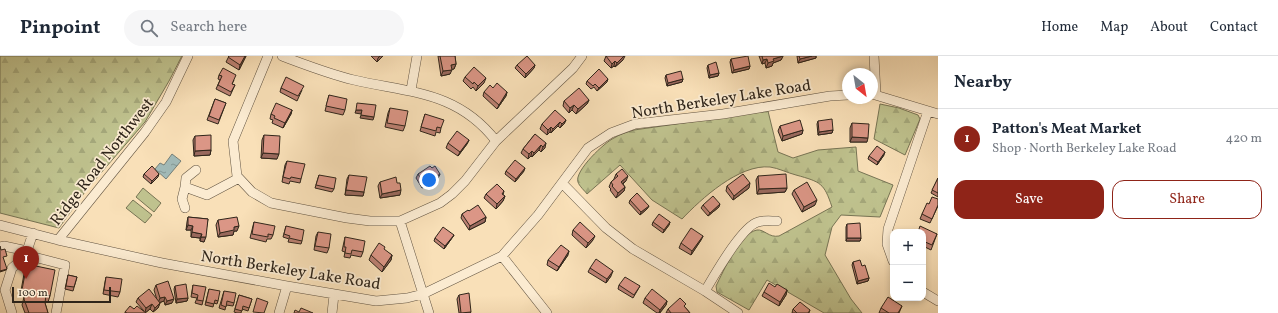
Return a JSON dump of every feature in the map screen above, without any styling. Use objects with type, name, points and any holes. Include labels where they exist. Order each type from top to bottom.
[{"type":"street","name":"Ridge Road Northwest","points":[[58,240],[166,102],[188,56]]},
{"type":"street","points":[[268,56],[233,141],[234,160],[239,178],[252,192],[272,203],[347,218],[370,221],[400,221],[440,203],[452,194],[470,175],[496,141],[568,72],[582,56]]},
{"type":"street","points":[[282,56],[327,73],[355,80],[411,90],[454,105],[486,130],[496,141]]},
{"type":"street","points":[[411,90],[417,56]]},
{"type":"street","points":[[874,56],[874,68]]},
{"type":"street","name":"North Berkeley Lake Road","points":[[0,225],[58,240],[162,263],[334,295],[376,300],[407,298],[423,294],[502,256],[528,227],[588,148],[611,133],[635,124],[724,114],[830,96],[842,95]]},
{"type":"street","points":[[878,95],[938,114]]},
{"type":"street","points":[[890,252],[887,244],[888,229],[928,111]]},
{"type":"street","points":[[185,208],[182,199],[186,178],[196,170]]},
{"type":"street","points":[[185,187],[207,195],[239,178]]},
{"type":"street","points":[[562,183],[606,228],[633,249],[705,291],[738,313]]},
{"type":"street","points":[[400,221],[430,313]]},
{"type":"street","points":[[705,291],[735,244],[748,230],[757,222],[777,221]]},
{"type":"street","points":[[12,313],[4,285],[12,268],[27,253],[33,233]]},
{"type":"street","points":[[0,246],[65,265],[56,313]]},
{"type":"street","points":[[502,256],[546,313]]},
{"type":"street","points":[[279,313],[287,286]]},
{"type":"street","points":[[926,294],[938,302]]},
{"type":"street","points":[[332,313],[334,295]]},
{"type":"green space","points":[[0,56],[182,56],[145,122],[87,189],[59,228],[0,213]]},
{"type":"green space","points":[[880,104],[899,108],[918,115],[920,119],[905,155],[874,139]]},
{"type":"green space","points":[[768,111],[778,152],[793,158],[818,150],[856,147],[858,171],[893,185],[880,217],[841,215],[832,227],[825,255],[851,299],[862,313],[824,313],[767,280],[749,310],[717,292],[716,286],[738,245],[744,238],[757,230],[772,236],[779,236],[832,207],[824,188],[816,182],[770,167],[746,171],[722,184],[710,193],[682,219],[652,200],[620,165],[587,194],[578,182],[578,177],[581,171],[591,157],[610,141],[624,133],[634,130]]},
{"type":"green space","points":[[143,188],[161,203],[154,212],[136,197]]},
{"type":"green space","points":[[133,200],[152,215],[145,223],[126,208]]},
{"type":"water","points":[[172,154],[181,161],[166,179],[155,169],[160,163],[164,165]]},
{"type":"building","points":[[245,56],[240,65],[228,57]]},
{"type":"building","points":[[440,56],[455,56],[456,64],[451,65],[452,70],[443,71]]},
{"type":"building","points":[[527,56],[535,65],[526,74],[517,65]]},
{"type":"building","points":[[606,56],[624,56],[617,63],[615,61],[612,64]]},
{"type":"building","points":[[748,56],[750,66],[734,70],[731,59]]},
{"type":"building","points":[[762,56],[783,56],[773,59],[774,61],[768,63],[767,59],[763,60]]},
{"type":"building","points":[[799,56],[812,56],[800,59]]},
{"type":"building","points":[[716,62],[719,73],[710,75],[708,65]]},
{"type":"building","points":[[474,67],[486,78],[478,86],[474,82],[473,84],[465,77]]},
{"type":"building","points":[[223,68],[236,75],[232,84],[235,85],[231,92],[218,85],[222,76],[219,75]]},
{"type":"building","points":[[599,69],[608,79],[599,88],[595,84],[593,86],[587,81]]},
{"type":"building","points":[[681,71],[683,79],[668,83],[666,75]]},
{"type":"building","points":[[286,77],[304,86],[298,96],[281,88]]},
{"type":"building","points":[[497,83],[507,92],[499,105],[484,92],[490,85],[493,88]]},
{"type":"building","points":[[579,88],[589,100],[578,109],[574,105],[570,108],[564,101]]},
{"type":"building","points":[[329,95],[347,99],[345,110],[326,106]]},
{"type":"building","points":[[215,99],[226,103],[219,120],[209,116]]},
{"type":"building","points":[[276,103],[292,110],[285,123],[274,118],[275,116],[271,114]]},
{"type":"building","points":[[357,103],[376,105],[374,117],[361,115],[362,110],[356,110]]},
{"type":"building","points":[[390,108],[408,111],[405,126],[387,123]]},
{"type":"building","points":[[555,110],[566,120],[562,124],[560,122],[553,129],[551,127],[548,130],[542,124]]},
{"type":"building","points":[[425,114],[444,120],[441,128],[437,127],[436,131],[421,127]]},
{"type":"building","points":[[832,119],[833,130],[819,132],[818,121]]},
{"type":"building","points":[[800,120],[803,130],[783,136],[780,126]]},
{"type":"building","points":[[852,123],[869,124],[868,138],[852,137]]},
{"type":"building","points":[[457,131],[469,140],[460,152],[448,143]]},
{"type":"building","points":[[535,134],[546,143],[543,147],[541,145],[534,153],[532,151],[529,154],[523,149]]},
{"type":"building","points":[[211,135],[211,150],[195,151],[195,136]]},
{"type":"building","points":[[264,135],[280,136],[279,154],[263,153]]},
{"type":"building","points":[[877,146],[885,152],[878,162],[869,156]]},
{"type":"building","points":[[515,160],[525,168],[516,179],[506,171]]},
{"type":"building","points":[[287,161],[305,164],[301,179],[291,177],[290,179],[283,177]]},
{"type":"building","points":[[152,166],[159,174],[152,181],[144,174]]},
{"type":"building","points":[[430,166],[432,168],[435,166],[440,174],[424,184],[418,174]]},
{"type":"building","points":[[622,169],[628,176],[621,182],[625,187],[618,193],[612,186],[613,185],[611,182],[618,176],[616,174]]},
{"type":"building","points":[[743,174],[750,183],[734,196],[727,186]]},
{"type":"building","points":[[786,174],[787,188],[759,189],[758,176]]},
{"type":"building","points":[[319,175],[336,178],[334,189],[316,185]]},
{"type":"building","points":[[349,175],[367,177],[364,192],[346,190]]},
{"type":"building","points":[[396,177],[397,183],[400,183],[401,190],[382,194],[380,182]]},
{"type":"building","points":[[938,178],[938,193],[932,190]]},
{"type":"building","points":[[807,182],[817,200],[804,207],[794,190]]},
{"type":"building","points":[[497,184],[504,191],[502,194],[505,196],[497,204],[486,194]]},
{"type":"building","points":[[637,193],[649,206],[641,212],[630,200]]},
{"type":"building","points":[[713,196],[720,204],[710,213],[703,205]]},
{"type":"building","points":[[932,197],[938,199],[938,205],[932,219],[922,214],[927,203],[929,204]]},
{"type":"building","points":[[478,205],[486,217],[470,226],[462,214]]},
{"type":"building","points":[[659,214],[670,222],[664,230],[653,222]]},
{"type":"building","points":[[188,217],[208,219],[206,237],[201,237],[202,234],[192,232],[193,226],[188,225]]},
{"type":"building","points":[[237,217],[239,226],[234,227],[234,230],[220,233],[218,220]]},
{"type":"building","points":[[254,222],[275,226],[273,235],[268,234],[268,237],[252,234]]},
{"type":"building","points":[[580,222],[595,236],[588,243],[573,230]]},
{"type":"building","points":[[860,223],[861,238],[847,238],[847,224]]},
{"type":"building","points":[[286,226],[304,230],[302,241],[289,238],[290,236],[284,234]]},
{"type":"building","points":[[920,226],[937,234],[932,245],[926,242],[926,229],[919,229]]},
{"type":"building","points":[[443,227],[454,235],[445,246],[435,238]]},
{"type":"building","points":[[691,228],[703,236],[692,251],[681,243]]},
{"type":"building","points":[[318,232],[331,234],[329,248],[315,246]]},
{"type":"building","points":[[345,237],[365,241],[363,252],[352,250],[351,254],[345,253]]},
{"type":"building","points":[[379,243],[392,255],[384,267],[371,255]]},
{"type":"building","points":[[561,245],[569,251],[559,267],[548,260]]},
{"type":"building","points":[[0,246],[1,250],[5,249],[7,256],[3,257],[7,269],[0,271]]},
{"type":"building","points":[[596,259],[613,271],[607,279],[590,268]]},
{"type":"building","points":[[860,260],[862,266],[865,265],[869,278],[858,281],[853,262]]},
{"type":"building","points":[[31,265],[55,270],[50,296],[46,295],[45,303],[48,313],[29,313],[24,299],[26,291],[22,290],[26,268]]},
{"type":"building","points":[[68,275],[77,277],[74,287],[66,286]]},
{"type":"building","points":[[106,277],[122,279],[120,292],[104,290]]},
{"type":"building","points":[[625,277],[640,286],[634,295],[619,285]]},
{"type":"building","points":[[168,281],[174,299],[167,301],[165,297],[160,298],[156,285]]},
{"type":"building","points":[[769,283],[775,287],[777,284],[787,290],[780,302],[764,292]]},
{"type":"building","points":[[186,284],[188,298],[177,299],[175,286]]},
{"type":"building","points":[[193,285],[206,287],[203,301],[197,300],[198,295],[192,293]]},
{"type":"building","points":[[149,289],[160,303],[155,308],[152,304],[146,308],[138,298]]},
{"type":"building","points":[[209,289],[220,291],[218,301],[215,300],[214,304],[206,302]]},
{"type":"building","points":[[652,289],[667,301],[660,310],[645,298]]},
{"type":"building","points":[[224,291],[236,293],[234,303],[227,301],[226,307],[221,305]]},
{"type":"building","points":[[469,293],[471,312],[461,313],[459,295]]},
{"type":"building","points":[[239,295],[252,299],[249,308],[243,306],[242,311],[235,309]]},
{"type":"building","points":[[888,297],[890,298],[890,301],[894,301],[902,306],[898,313],[889,313],[881,308]]},
{"type":"building","points":[[257,298],[268,302],[264,313],[253,312]]},
{"type":"building","points":[[680,298],[686,304],[684,306],[690,313],[671,313],[668,309]]},
{"type":"building","points":[[800,302],[810,310],[808,313],[797,313],[793,309]]},
{"type":"building","points":[[130,306],[134,309],[137,306],[146,313],[125,312]]},
{"type":"building","points":[[301,308],[313,313],[294,313],[295,310],[299,312]]},
{"type":"place","name":"Patton's Meat Market","points":[[26,279]]}]
